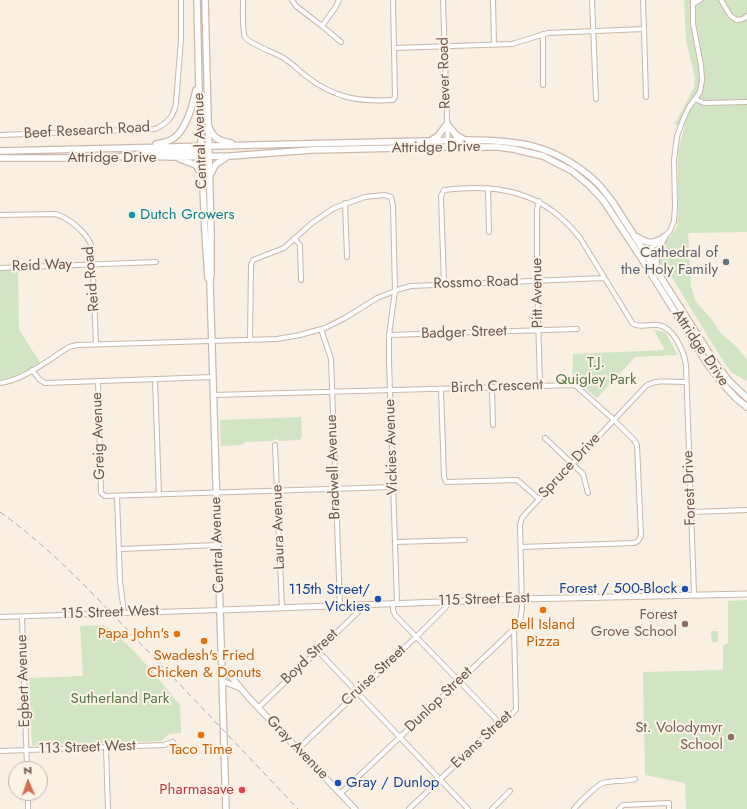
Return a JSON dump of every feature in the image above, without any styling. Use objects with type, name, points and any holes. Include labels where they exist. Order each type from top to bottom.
[{"type":"main road","name":"Central Avenue","points":[[197,0],[198,84],[202,177],[207,274],[210,282]]},
{"type":"main road","name":"Central Avenue","points":[[205,0],[210,177],[211,341],[221,610],[226,809]]},
{"type":"main road","points":[[138,146],[162,143],[177,136],[193,105],[198,84]]},
{"type":"main road","points":[[208,122],[212,134],[218,139],[239,145]]},
{"type":"main road","points":[[430,141],[438,136],[447,124],[456,135],[468,140]]},
{"type":"main road","name":"Attridge Drive","points":[[0,158],[103,158],[128,156],[176,157],[201,151],[208,146],[239,145],[430,141],[448,144],[468,140],[512,141],[529,144],[561,157],[594,180],[612,201],[646,252],[718,367],[729,382],[747,398]]},
{"type":"main road","name":"Attridge Drive","points":[[0,151],[138,146],[201,151],[209,156],[230,156],[312,150],[448,144],[498,147],[543,156],[564,166],[589,185],[603,200],[708,365],[722,383],[747,408]]},
{"type":"main road","points":[[128,156],[142,153],[201,151]]},
{"type":"main road","points":[[210,177],[216,164],[230,156]]},
{"type":"main road","points":[[176,157],[196,165],[202,177]]},
{"type":"main road","points":[[636,237],[650,243],[664,237]]},
{"type":"main road","points":[[656,270],[656,255],[664,237]]},
{"type":"street","name":"Beef Research Road","points":[[0,135],[156,129],[164,125],[174,112],[176,103],[181,39],[181,0]]},
{"type":"street","points":[[242,0],[246,38],[249,41],[283,58],[320,87],[342,96],[370,101],[395,99],[392,0]]},
{"type":"street","points":[[292,0],[296,6],[341,42]]},
{"type":"street","points":[[322,26],[339,0]]},
{"type":"street","name":"Rever Road","points":[[443,0],[448,144]]},
{"type":"street","points":[[493,0],[494,44]]},
{"type":"street","points":[[592,0],[596,99]]},
{"type":"street","points":[[643,0],[646,97]]},
{"type":"street","points":[[640,256],[670,231],[674,222],[676,206],[674,160],[677,136],[683,120],[700,92],[702,80],[694,24],[693,2],[700,0]]},
{"type":"street","points":[[721,0],[730,15],[736,20],[743,19],[747,16]]},
{"type":"street","points":[[394,48],[494,44],[520,42],[543,34],[644,29]]},
{"type":"street","points":[[543,34],[543,85]]},
{"type":"street","points":[[695,98],[704,103],[747,102]]},
{"type":"street","points":[[488,188],[489,232]]},
{"type":"street","points":[[444,284],[441,196],[444,190],[488,188],[512,191],[539,201],[559,215],[580,238],[633,324],[638,326],[660,325],[671,332],[682,351],[685,360],[686,382]]},
{"type":"street","name":"Vickies Avenue","points":[[345,203],[375,196],[388,196],[392,199],[395,291],[389,335],[389,390],[395,542],[395,603]]},
{"type":"street","name":"Pitt Avenue","points":[[539,201],[537,210],[537,281],[540,385]]},
{"type":"street","points":[[250,339],[249,312],[251,265],[253,260],[284,248],[319,217],[345,203],[347,257]]},
{"type":"street","name":"Reid Road","points":[[0,215],[54,214],[67,218],[90,242],[92,247],[96,344]]},
{"type":"street","points":[[295,239],[300,245],[301,280]]},
{"type":"street","name":"Reid Way","points":[[0,268],[156,262]]},
{"type":"street","name":"Rossmo Road","points":[[211,341],[292,337],[321,329],[346,318],[376,298],[411,286],[604,278]]},
{"type":"street","name":"Bradwell Avenue","points":[[321,329],[331,358],[340,605]]},
{"type":"street","name":"Badger Street","points":[[389,335],[577,329]]},
{"type":"street","points":[[0,383],[8,382],[32,370],[69,347],[77,345],[211,341]]},
{"type":"street","points":[[32,370],[39,379],[45,383],[98,381]]},
{"type":"street","name":"Greig Avenue","points":[[117,496],[105,496],[101,493],[98,381],[212,377]]},
{"type":"street","points":[[155,379],[159,495]]},
{"type":"street","name":"Spruce Drive","points":[[522,599],[520,525],[522,518],[613,419],[646,386],[650,383],[659,382],[686,382]]},
{"type":"street","name":"Forest Drive","points":[[686,382],[694,594]]},
{"type":"street","name":"Birch Crescent","points":[[213,395],[575,385],[613,419],[634,440],[638,447],[641,536],[638,541],[634,543],[624,544],[521,547]]},
{"type":"street","points":[[492,387],[493,425]]},
{"type":"street","points":[[441,389],[444,477],[446,482],[517,480],[539,499]]},
{"type":"street","points":[[545,438],[583,474],[588,493]]},
{"type":"street","name":"Laura Avenue","points":[[275,445],[282,608]]},
{"type":"street","points":[[124,612],[120,581],[117,496],[393,487]]},
{"type":"street","points":[[691,512],[747,510]]},
{"type":"street","points":[[395,542],[465,540]]},
{"type":"street","points":[[120,549],[218,545]]},
{"type":"street","name":"115 Street East","points":[[221,610],[522,599],[747,594]]},
{"type":"street","name":"Dunlop Street","points":[[341,793],[514,629],[520,622],[522,599]]},
{"type":"street","name":"Cruise Street","points":[[298,749],[446,607],[445,602]]},
{"type":"street","points":[[395,603],[393,610],[396,615],[496,719],[497,725]]},
{"type":"street","name":"Boyd Street","points":[[258,708],[358,612],[358,605]]},
{"type":"street","name":"115 Street West","points":[[0,617],[221,610]]},
{"type":"street","name":"Egbert Avenue","points":[[22,617],[27,761]]},
{"type":"street","name":"Evans Street","points":[[409,809],[497,725],[504,722],[511,716],[516,709],[514,629]]},
{"type":"street","points":[[318,651],[468,809]]},
{"type":"street","name":"Gray Avenue","points":[[222,669],[229,674],[238,687],[356,809]]},
{"type":"street","name":"Gray Avenue","points":[[222,681],[238,687]]},
{"type":"street","name":"113 Street West","points":[[0,751],[164,745],[173,742]]},
{"type":"street","points":[[106,747],[108,809]]},
{"type":"street","points":[[576,808],[601,784],[635,779]]},
{"type":"street","points":[[492,809],[510,790]]},
{"type":"street","points":[[619,809],[623,805],[669,803],[669,809]]},
{"type":"green space","points":[[684,0],[747,0],[747,232],[688,233],[691,287],[696,302],[713,321],[720,332],[738,348],[747,360],[747,381],[732,373],[723,361],[671,276],[658,261],[661,249],[677,227],[678,150],[685,125],[674,125],[694,88],[695,78],[686,40]]},
{"type":"green space","points":[[18,267],[19,330],[41,364],[21,377],[0,383],[0,268]]},
{"type":"green space","name":"T.J. Quigley Park","points":[[654,330],[665,332],[678,355],[635,357],[597,398],[580,383],[572,380],[573,354],[665,350]]},
{"type":"green space","points":[[301,417],[302,437],[300,440],[279,441],[276,439],[272,441],[245,442],[242,445],[221,446],[220,420]]},
{"type":"green space","points":[[747,600],[747,809],[686,809],[685,783],[645,775],[643,672],[723,670],[723,646],[728,643],[728,601]]},
{"type":"green space","name":"Sutherland Park","points":[[104,625],[129,646],[154,673],[180,705],[181,733],[169,734],[161,741],[32,745],[29,678],[83,676],[80,626]]},
{"type":"green space","points":[[711,631],[718,631],[718,642],[712,642]]},
{"type":"railway","points":[[0,512],[37,541],[89,590],[298,809]]},
{"type":"place","name":"Dutch Growers","points":[[132,215]]},
{"type":"place","name":"Cathedral of the Holy Family","points":[[726,262]]},
{"type":"place","name":"Forest / 500-Block","points":[[685,589]]},
{"type":"place","name":"115th Street/ Vickies","points":[[378,599]]},
{"type":"place","name":"Bell Island Pizza","points":[[543,610]]},
{"type":"place","name":"Forest Grove School","points":[[685,624]]},
{"type":"place","name":"Papa John's","points":[[177,634]]},
{"type":"place","name":"Swadesh's Fried Chicken & Donuts","points":[[204,641]]},
{"type":"place","name":"Taco Time","points":[[201,735]]},
{"type":"place","name":"St. Volodymyr School","points":[[731,737]]},
{"type":"place","name":"Gray / Dunlop","points":[[338,783]]},
{"type":"place","name":"Pharmasave","points":[[242,790]]}]
